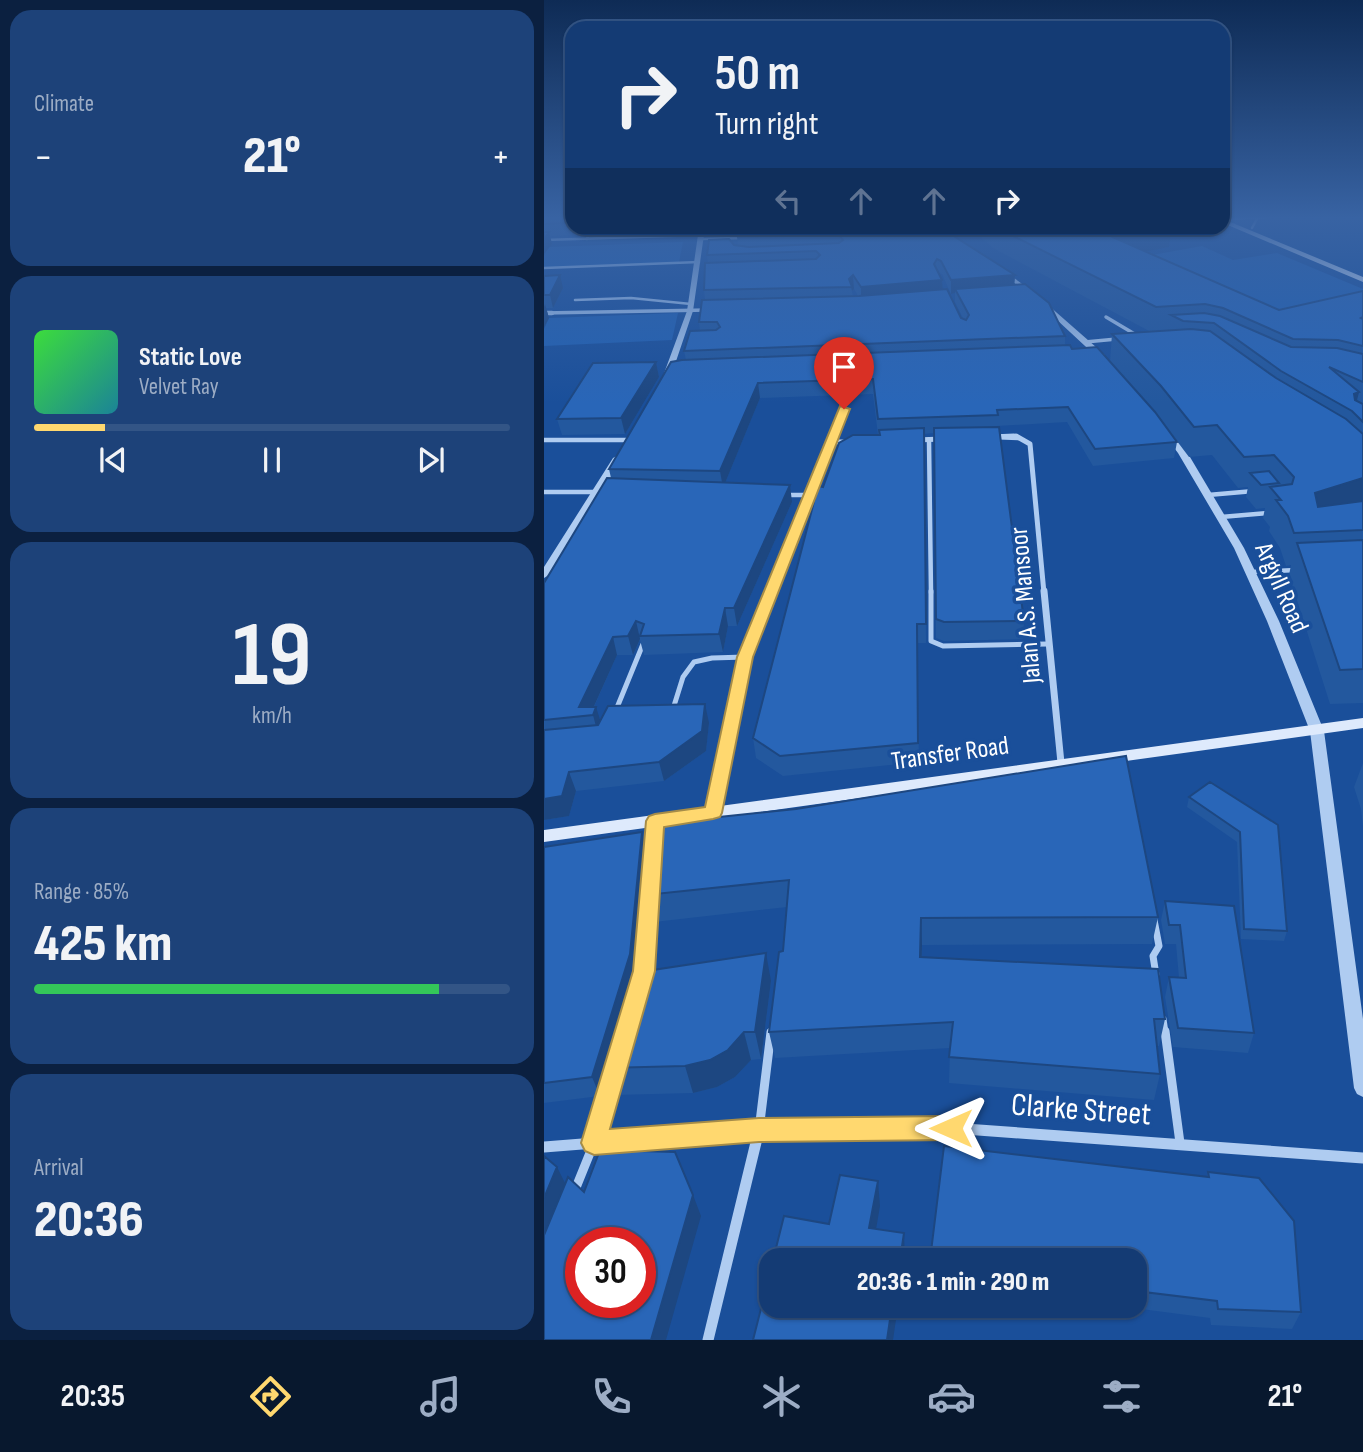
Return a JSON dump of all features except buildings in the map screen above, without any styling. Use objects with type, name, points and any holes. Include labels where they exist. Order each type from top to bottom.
[{"type":"main road","name":"Transfer Road","points":[[544,836],[655,828],[713,813],[1061,763],[1126,762],[1363,723]]},
{"type":"street","points":[[664,382],[691,307],[696,279]]},
{"type":"street","points":[[1011,279],[1030,292],[1085,348],[1106,358]]},
{"type":"street","points":[[1017,293],[1030,292]]},
{"type":"street","points":[[544,313],[691,307],[716,310]]},
{"type":"street","points":[[670,371],[683,370]]},
{"type":"street","points":[[713,813],[745,657],[844,409]]},
{"type":"street","name":"Argyll Road","points":[[1156,421],[1182,452],[1250,572],[1273,621],[1317,731],[1363,1088]]},
{"type":"street","points":[[544,575],[635,430]]},
{"type":"street","name":"Jalan A.S. Mansoor","points":[[979,437],[1016,436],[1029,442],[1061,763]]},
{"type":"street","points":[[905,440],[954,439]]},
{"type":"street","points":[[831,442],[856,442]]},
{"type":"street","name":"Clarke Street","points":[[544,1147],[759,1130],[951,1128],[1363,1158]]},
{"type":"street","points":[[708,1340],[759,1130]]},
{"type":"lane","points":[[576,300],[631,298],[691,307]]},
{"type":"lane","points":[[1106,317],[1141,338],[1130,338]]},
{"type":"lane","points":[[1085,348],[1119,339]]},
{"type":"lane","points":[[544,440],[630,440]]},
{"type":"lane","points":[[929,440],[931,640],[944,646],[1048,644]]},
{"type":"lane","points":[[544,492],[611,490]]},
{"type":"lane","points":[[1208,495],[1266,490]]},
{"type":"lane","points":[[782,495],[810,495]]},
{"type":"lane","points":[[1221,517],[1271,513]]},
{"type":"lane","points":[[1250,572],[1300,570]]},
{"type":"lane","points":[[611,721],[643,645]]},
{"type":"lane","points":[[672,715],[685,668],[690,663],[745,657]]},
{"type":"lane","points":[[640,985],[644,971],[650,889]]},
{"type":"lane","points":[[1152,905],[1159,946],[1154,956],[1157,983]]},
{"type":"lane","points":[[1161,1010],[1180,1143]]},
{"type":"lane","points":[[759,1130],[772,1023]]},
{"type":"lane","points":[[569,1205],[594,1143],[617,1064]]},
{"type":"shaded area","points":[[1172,279],[1338,279],[1363,289],[1363,310],[1278,328]]},
{"type":"shaded area","points":[[678,313],[672,340],[544,346],[544,329],[549,318]]},
{"type":"route","points":[[844,409],[745,657],[713,813],[655,821],[644,971],[594,1143],[759,1130],[951,1128]]}]
